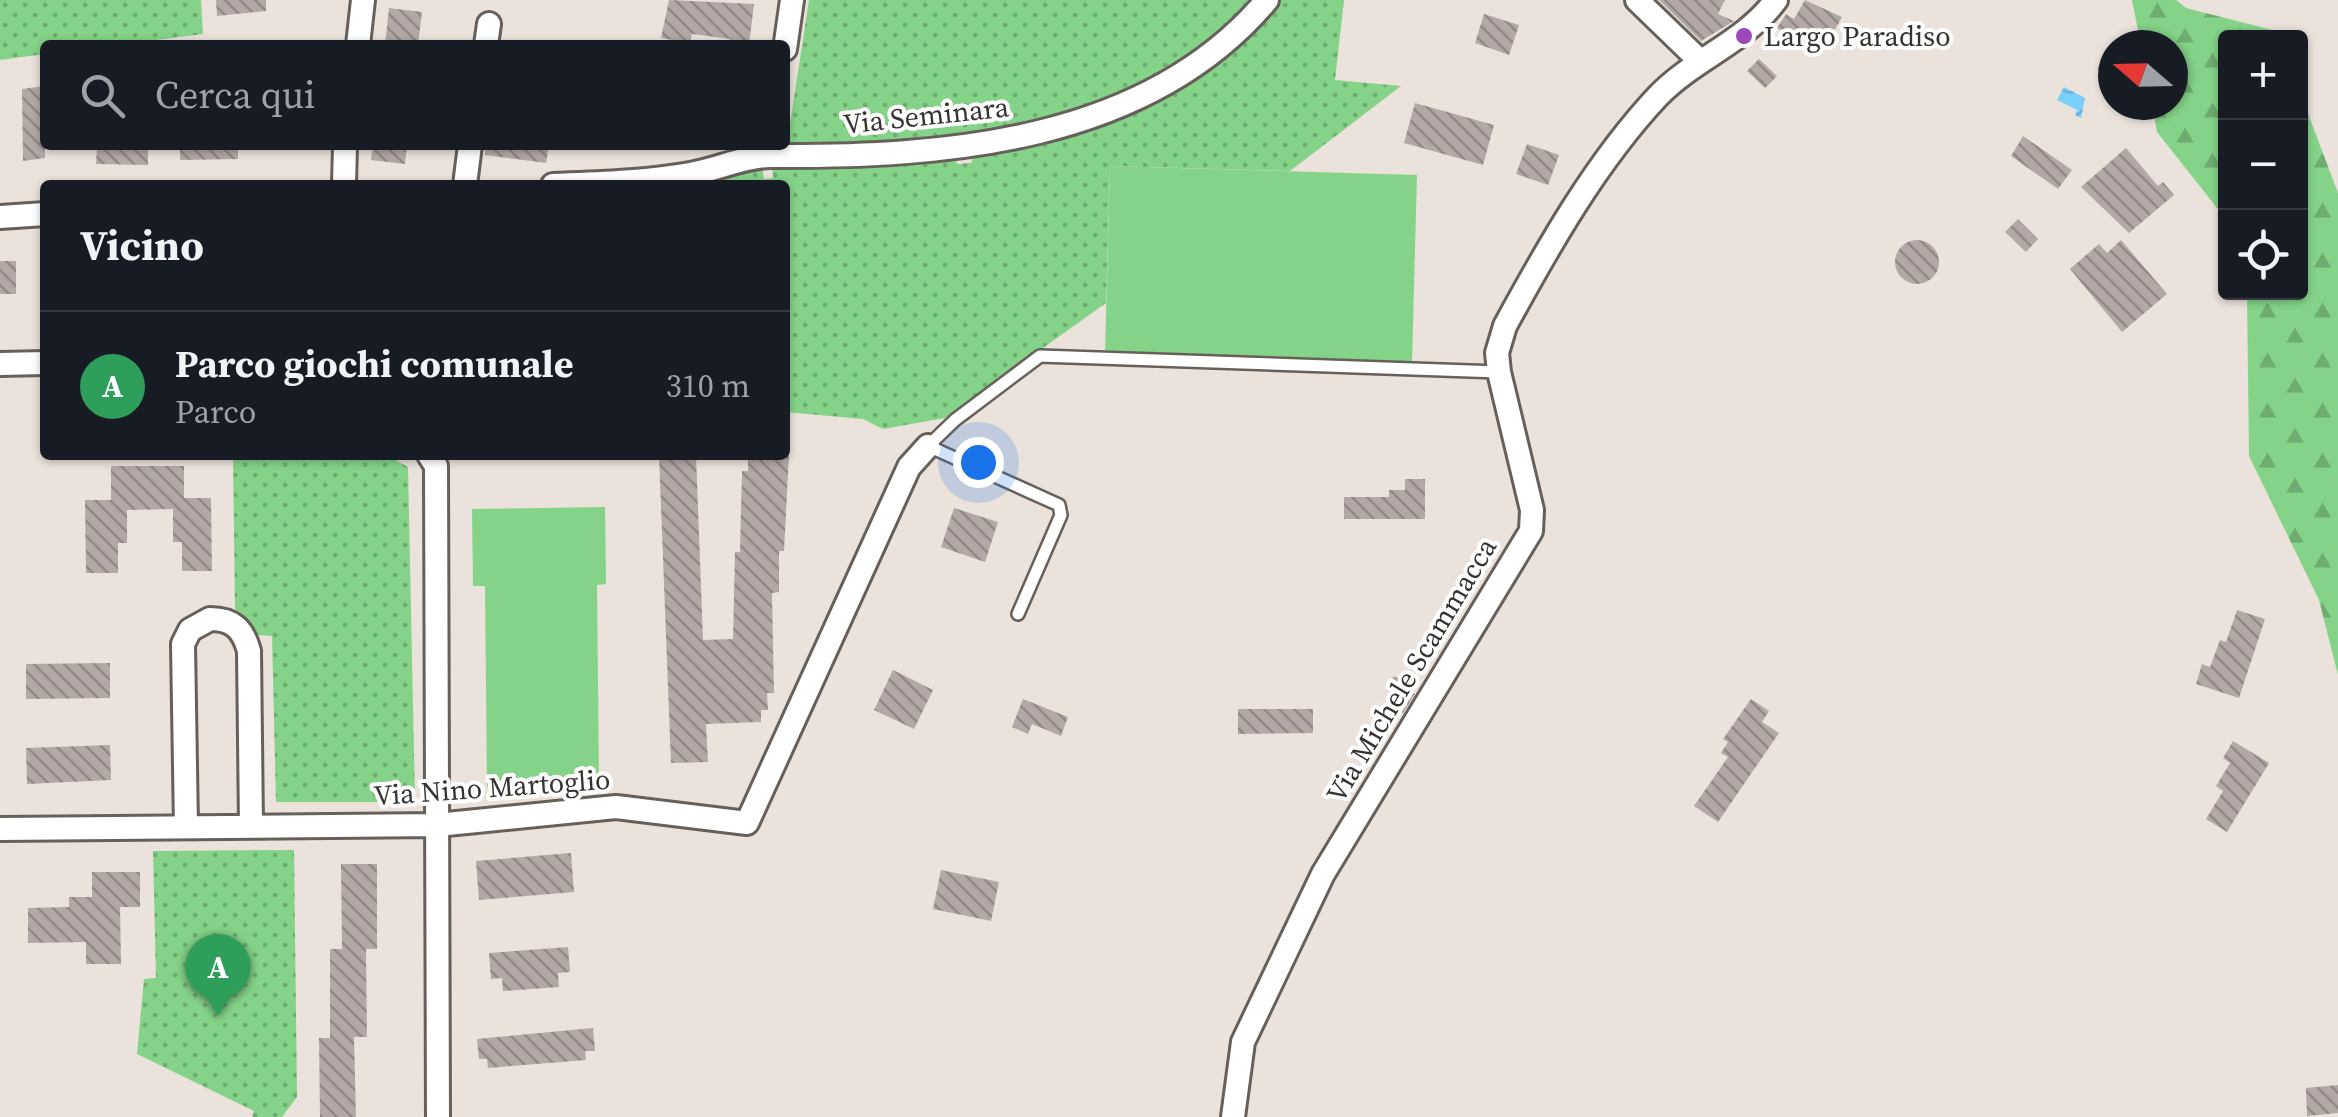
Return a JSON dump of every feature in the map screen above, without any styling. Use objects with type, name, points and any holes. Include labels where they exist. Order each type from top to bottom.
[{"type":"street","points":[[359,40],[364,0]]},
{"type":"street","points":[[786,40],[792,0]]},
{"type":"street","name":"Via Seminara","points":[[616,180],[690,174],[770,150],[862,154],[964,144],[1054,129],[1109,113],[1151,94],[1221,47],[1267,0]]},
{"type":"street","points":[[1638,0],[1699,60]]},
{"type":"street","name":"Via Michele Scammacca","points":[[1233,1117],[1243,1042],[1323,874],[1531,531],[1532,510],[1499,372],[1497,353],[1505,326],[1608,159],[1656,98],[1699,60],[1757,25],[1776,0]]},
{"type":"street","points":[[344,180],[345,150]]},
{"type":"street","points":[[465,180],[469,150]]},
{"type":"street","points":[[0,217],[40,214]]},
{"type":"street","points":[[0,364],[40,363]]},
{"type":"street","name":"Via Nino Martoglio","points":[[0,829],[438,825],[616,807],[748,823],[909,466],[928,446]]},
{"type":"street","points":[[432,460],[436,466],[438,1117]]},
{"type":"street","points":[[186,828],[182,644],[190,630],[210,619],[235,625],[249,651],[251,827]]},
{"type":"lane","points":[[1018,614],[1061,515],[1059,505],[928,446],[955,420],[1040,356],[1499,372]]},
{"type":"green space","points":[[0,0],[201,0],[203,34],[157,40],[40,40],[40,55],[0,60]]},
{"type":"green space","points":[[809,0],[1254,0],[1235,25],[1136,90],[1065,116],[899,144],[790,150],[790,124]]},
{"type":"green space","points":[[1278,0],[1344,0],[1335,80],[1401,86],[1290,171],[1110,166],[1106,303],[945,418],[883,429],[863,419],[790,412],[790,180],[705,180],[762,167],[764,179],[773,178],[772,165],[948,153],[958,164],[971,163],[977,149],[1075,135],[1117,117],[1201,70],[1250,35]]},
{"type":"green space","points":[[2132,0],[2176,0],[2186,8],[2272,30],[2218,30],[2218,209],[2157,132],[2155,120],[2188,120],[2188,30],[2138,30]]},
{"type":"green space","points":[[2308,114],[2338,193],[2338,675],[2319,600],[2249,456],[2247,300],[2308,300]]},
{"type":"green space","points":[[1110,166],[1417,175],[1412,362],[1105,353]]},
{"type":"green space","points":[[233,460],[396,460],[408,467],[415,802],[276,802],[272,636],[257,635],[235,609]]},
{"type":"green space","points":[[605,507],[606,584],[597,585],[599,785],[487,787],[485,586],[473,586],[472,509]]},
{"type":"green space","points":[[294,850],[297,1097],[282,1117],[252,1117],[254,1111],[137,1054],[144,979],[156,978],[153,851]]},
{"type":"water","points":[[2064,87],[2085,98],[2081,118],[2075,115],[2077,110],[2057,100]]},
{"type":"building","points":[[216,0],[266,0],[266,11],[217,16]]},
{"type":"building","points":[[669,0],[754,4],[750,40],[692,34],[691,40],[661,38]]},
{"type":"building","points":[[1659,0],[1725,0],[1718,14],[1734,21],[1701,41]]},
{"type":"building","points":[[1805,0],[1842,17],[1821,54],[1777,28],[1786,14],[1794,19]]},
{"type":"building","points":[[389,8],[422,12],[419,40],[386,40]]},
{"type":"building","points":[[1484,14],[1519,25],[1509,55],[1475,43]]},
{"type":"building","points":[[1759,59],[1777,76],[1765,88],[1747,71]]},
{"type":"building","points":[[40,87],[40,150],[45,150],[45,158],[23,161],[22,89]]},
{"type":"building","points":[[1415,103],[1494,125],[1483,165],[1404,143]]},
{"type":"building","points":[[2023,136],[2072,170],[2058,189],[2011,156]]},
{"type":"building","points":[[1527,144],[1559,155],[1548,185],[1516,174]]},
{"type":"building","points":[[2126,148],[2158,186],[2163,182],[2174,195],[2129,233],[2081,187]]},
{"type":"building","points":[[97,150],[148,150],[148,165],[96,164]]},
{"type":"building","points":[[180,150],[238,150],[238,159],[180,160]]},
{"type":"building","points":[[372,150],[406,150],[405,164],[371,160]]},
{"type":"building","points":[[486,150],[548,150],[546,163],[485,155]]},
{"type":"building","points":[[2018,219],[2038,239],[2026,252],[2005,232]]},
{"type":"building","points":[[1917,240],[1933,246],[1939,262],[1933,278],[1917,284],[1901,278],[1895,262],[1901,246]]},
{"type":"building","points":[[2121,240],[2167,294],[2122,332],[2070,269],[2099,244],[2107,253]]},
{"type":"building","points":[[0,261],[16,261],[16,294],[0,294]]},
{"type":"building","points":[[659,460],[696,460],[703,640],[733,639],[742,471],[748,471],[748,460],[789,460],[784,551],[779,551],[779,592],[772,593],[774,693],[767,693],[768,710],[761,710],[761,722],[706,724],[708,762],[671,763]]},
{"type":"building","points":[[111,466],[184,466],[184,498],[211,498],[212,571],[182,571],[182,542],[173,542],[173,509],[127,510],[127,543],[118,543],[118,573],[86,573],[85,500],[111,500]]},
{"type":"building","points":[[1405,479],[1425,479],[1425,519],[1344,519],[1344,497],[1389,497],[1389,490],[1405,490]]},
{"type":"building","points":[[954,508],[998,522],[985,562],[941,547]]},
{"type":"building","points":[[2237,610],[2265,619],[2239,698],[2196,684],[2202,664],[2210,667],[2220,640],[2226,642]]},
{"type":"building","points":[[110,663],[110,698],[26,699],[26,664]]},
{"type":"building","points":[[893,670],[933,690],[914,729],[874,710]]},
{"type":"building","points":[[1394,676],[1410,685],[1407,690],[1415,694],[1403,713],[1389,705],[1395,695],[1386,690]]},
{"type":"building","points":[[1023,699],[1068,717],[1061,736],[1032,724],[1028,734],[1012,727]]},
{"type":"building","points":[[1751,699],[1769,711],[1762,722],[1779,733],[1718,822],[1694,806],[1728,757],[1721,753],[1728,742],[1723,739]]},
{"type":"building","points":[[1238,709],[1313,709],[1313,733],[1238,734]]},
{"type":"building","points":[[2233,741],[2269,763],[2227,832],[2206,819],[2223,791],[2216,786],[2230,763],[2223,758]]},
{"type":"building","points":[[110,745],[111,780],[27,784],[26,748]]},
{"type":"building","points":[[571,853],[574,892],[479,900],[476,861]]},
{"type":"building","points":[[341,864],[377,864],[377,949],[366,949],[367,1037],[354,1037],[356,1117],[320,1117],[319,1038],[330,1038],[330,949],[342,949]]},
{"type":"building","points":[[941,870],[999,882],[991,921],[933,909]]},
{"type":"building","points":[[92,872],[140,872],[140,907],[120,907],[121,964],[86,964],[86,942],[28,943],[28,908],[69,907],[69,897],[92,897]]},
{"type":"building","points":[[568,947],[570,972],[558,973],[559,987],[503,991],[502,978],[491,979],[489,953]]},
{"type":"building","points":[[593,1028],[595,1051],[585,1051],[586,1060],[488,1068],[487,1059],[479,1059],[477,1039]]},
{"type":"building","points":[[2338,1085],[2338,1113],[2307,1116],[2306,1088]]},
{"type":"place","name":"Largo Paradiso","points":[[1744,36]]},
{"type":"place","name":"Parco giochi comunale","points":[[218,1016]]}]
